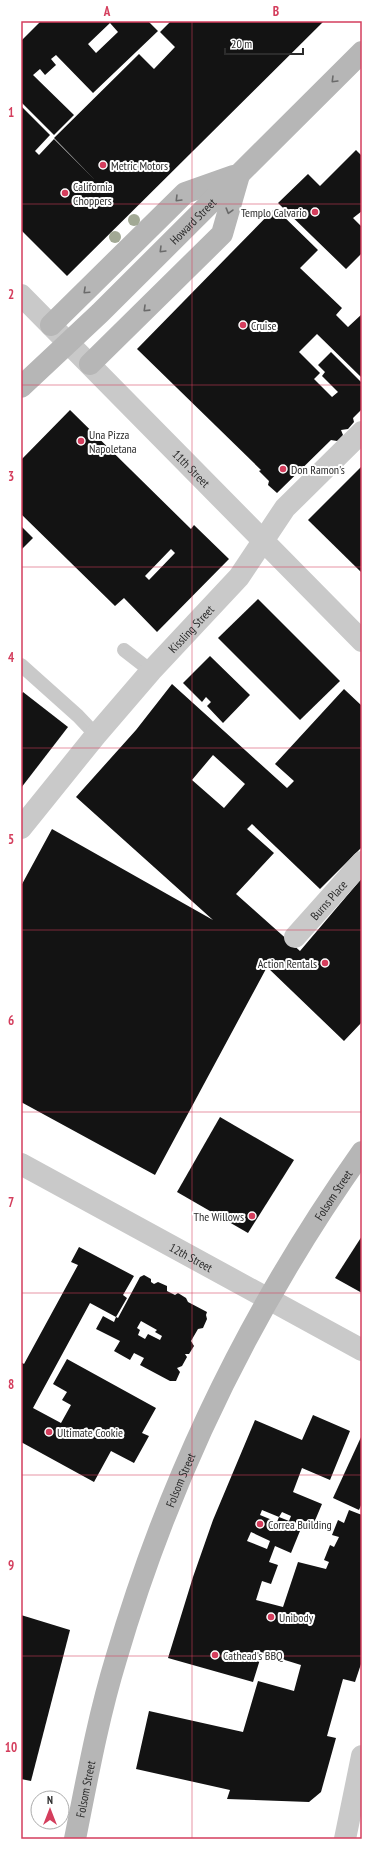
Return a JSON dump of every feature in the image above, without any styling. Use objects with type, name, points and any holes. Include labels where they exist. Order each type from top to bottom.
[{"type":"main road","name":"Howard Street","points":[[21,387],[240,174],[362,52]]},
{"type":"main road","points":[[51,325],[184,193],[240,174]]},
{"type":"main road","points":[[90,364],[222,234],[240,174]]},
{"type":"main road","name":"Folsom Street","points":[[75,1839],[88,1773],[114,1666],[152,1551],[180,1475],[218,1394],[269,1299],[301,1243],[362,1152]]},
{"type":"street","name":"11th Street","points":[[21,295],[362,641]]},
{"type":"street","name":"Kissling Street","points":[[21,828],[96,735],[239,576],[285,508],[362,432]]},
{"type":"street","name":"Burns Place","points":[[295,938],[362,862]]},
{"type":"street","name":"12th Street","points":[[21,1164],[362,1350]]},
{"type":"street","points":[[346,1839],[362,1756]]},
{"type":"lane","points":[[124,650],[152,671]]},
{"type":"lane","points":[[21,665],[78,716],[96,735]]},
{"type":"building","points":[[41,21],[148,21],[158,31],[93,93],[56,55],[51,59],[56,65],[45,75],[40,69],[33,75],[74,115],[54,135],[21,102],[21,41]],"holes":[[[110,23],[118,32],[96,53],[88,44]]]},
{"type":"building","points":[[171,21],[324,21],[67,276],[21,230],[21,106],[50,135],[35,151],[39,155],[54,139],[95,180],[54,138],[139,54],[154,69],[175,47],[160,32]]},
{"type":"building","points":[[356,150],[362,156],[362,211],[353,218],[362,227],[362,253],[346,269],[278,203],[308,174],[320,186]]},
{"type":"building","points":[[275,208],[318,250],[300,268],[342,308],[336,315],[348,327],[362,314],[362,378],[317,334],[299,352],[320,373],[314,379],[332,397],[338,392],[322,376],[325,372],[318,365],[331,352],[362,383],[362,409],[353,418],[354,422],[348,429],[341,430],[343,435],[337,441],[331,440],[277,493],[268,485],[269,481],[259,471],[261,470],[137,349]]},
{"type":"building","points":[[70,410],[191,529],[194,525],[229,559],[157,632],[124,598],[115,606],[21,514],[21,460]],"holes":[[[171,549],[175,553],[149,580],[145,576]]]},
{"type":"building","points":[[362,466],[362,573],[308,520]]},
{"type":"building","points":[[21,526],[33,538],[21,550]]},
{"type":"building","points":[[258,599],[340,681],[300,720],[218,638]]},
{"type":"building","points":[[210,656],[250,695],[223,723],[207,706],[211,702],[206,697],[202,702],[183,683]]},
{"type":"building","points":[[172,684],[287,788],[294,781],[275,764],[344,689],[362,706],[362,847],[320,889],[252,824],[247,829],[274,853],[236,894],[300,951],[362,878],[362,1022],[344,1041],[267,967],[155,1175],[21,1102],[21,886],[52,829],[213,920],[76,797],[136,730]],"holes":[[[213,755],[245,784],[224,808],[192,780]]]},
{"type":"building","points":[[23,692],[68,727],[21,788],[21,695]]},
{"type":"building","points":[[220,1117],[294,1160],[248,1233],[177,1192]]},
{"type":"building","points":[[362,1236],[362,1293],[335,1278]]},
{"type":"building","points":[[79,1247],[134,1276],[123,1295],[127,1298],[116,1317],[90,1303],[33,1408],[61,1423],[71,1405],[62,1400],[67,1392],[53,1384],[67,1359],[156,1408],[142,1433],[149,1436],[134,1463],[111,1451],[94,1482],[21,1442],[21,1362],[24,1364],[78,1265],[71,1262]]},
{"type":"building","points":[[144,1275],[151,1279],[151,1282],[154,1284],[158,1282],[167,1286],[167,1291],[175,1295],[178,1293],[186,1298],[188,1302],[207,1312],[207,1319],[203,1328],[198,1329],[191,1341],[194,1346],[189,1354],[185,1354],[187,1357],[182,1366],[177,1368],[180,1372],[176,1381],[170,1381],[140,1365],[144,1358],[134,1353],[130,1360],[114,1351],[120,1341],[96,1329],[103,1316],[114,1322],[116,1317],[118,1318],[140,1277]],"holes":[[[141,1321],[157,1330],[155,1332],[162,1336],[160,1340],[148,1334],[145,1339],[138,1335],[140,1330],[137,1328]]]},
{"type":"building","points":[[313,1415],[350,1431],[330,1480],[302,1468],[293,1492],[322,1504],[311,1530],[302,1526],[291,1553],[275,1546],[269,1562],[278,1565],[271,1584],[262,1581],[256,1600],[283,1607],[298,1562],[326,1569],[329,1562],[324,1560],[330,1545],[334,1547],[339,1537],[332,1535],[338,1520],[344,1523],[349,1510],[362,1515],[362,1661],[355,1682],[343,1679],[327,1736],[336,1738],[321,1792],[309,1802],[227,1799],[230,1790],[136,1769],[149,1711],[243,1732],[258,1681],[294,1691],[301,1665],[262,1653],[253,1682],[168,1658],[193,1577],[213,1520],[255,1420],[302,1440]],"holes":[[[262,1510],[279,1517],[277,1522],[260,1515]],[[282,1512],[291,1516],[289,1521],[279,1517]],[[251,1532],[270,1541],[267,1549],[247,1541]]]},
{"type":"building","points":[[362,1435],[362,1503],[359,1510],[333,1498]]},
{"type":"building","points":[[21,1615],[70,1630],[31,1781],[21,1779]]},
{"type":"place","name":"Metric Motors","points":[[103,165]]},
{"type":"place","name":"California Choppers","points":[[65,193]]},
{"type":"place","name":"Templo Calvario","points":[[315,212]]},
{"type":"place","name":"Cruise","points":[[243,325]]},
{"type":"place","name":"Una Pizza Napoletana","points":[[81,441]]},
{"type":"place","name":"Don Ramon's","points":[[283,469]]},
{"type":"place","name":"Action Rentals","points":[[325,963]]},
{"type":"place","name":"The Willows","points":[[252,1216]]},
{"type":"place","name":"Ultimate Cookie","points":[[49,1432]]},
{"type":"place","name":"Correa Building","points":[[260,1524]]},
{"type":"place","name":"Unibody","points":[[271,1617]]},
{"type":"place","name":"Cathead's BBQ","points":[[215,1655]]}]
